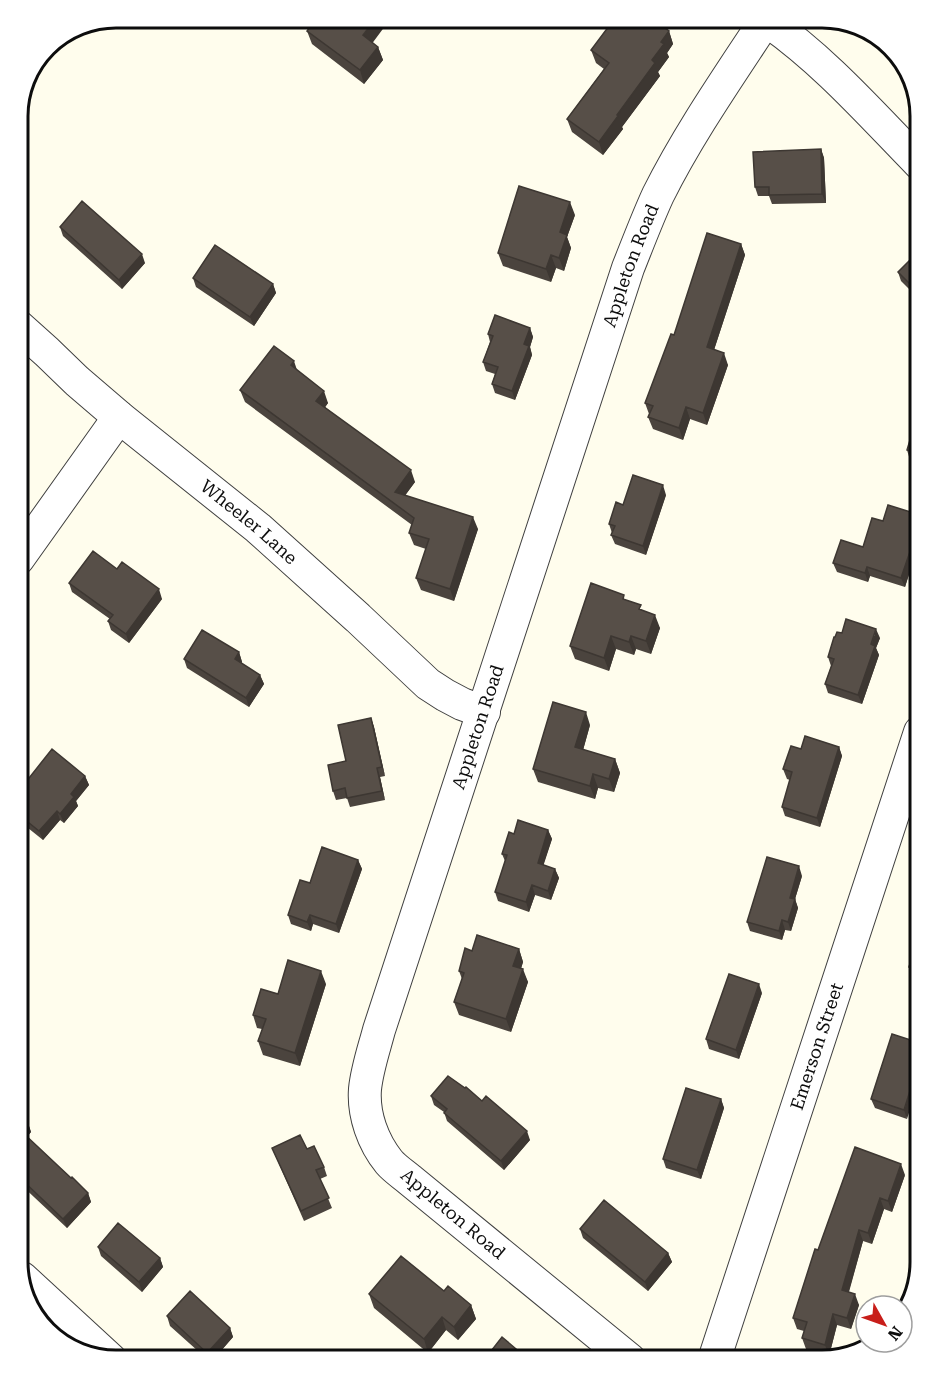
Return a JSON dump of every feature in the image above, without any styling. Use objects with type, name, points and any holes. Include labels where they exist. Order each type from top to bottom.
[{"type":"street","name":"Appleton Road","points":[[617,1350],[390,1162],[374,1139],[367,1116],[365,1089],[370,1060],[628,268],[659,195],[681,153],[759,29]]},
{"type":"street","points":[[780,29],[815,58],[910,154]]},
{"type":"street","name":"Wheeler Lane","points":[[29,336],[118,417],[267,536],[428,684],[462,704],[484,712]]},
{"type":"street","points":[[29,543],[118,417]]},
{"type":"street","name":"Emerson Street","points":[[717,1350],[910,762]]},
{"type":"street","points":[[33,1288],[98,1348]]},
{"type":"building","points":[[308,29],[368,29],[363,35],[378,47],[360,70],[307,31]]},
{"type":"building","points":[[607,29],[666,29],[669,31],[661,42],[664,44],[652,60],[655,63],[599,142],[567,119],[609,63],[591,50]]},
{"type":"building","points":[[821,149],[822,194],[769,195],[769,187],[755,187],[753,152]]},
{"type":"building","points":[[519,186],[570,202],[560,232],[567,235],[559,258],[551,255],[546,269],[498,253]]},
{"type":"building","points":[[82,201],[142,254],[119,280],[60,227]]},
{"type":"building","points":[[707,233],[741,244],[707,347],[724,353],[703,413],[686,407],[679,428],[648,417],[653,406],[645,403],[671,334],[674,335]]},
{"type":"building","points":[[215,245],[273,284],[250,317],[193,278]]},
{"type":"building","points":[[910,260],[910,284],[898,272]]},
{"type":"building","points":[[495,315],[530,328],[524,344],[529,346],[512,391],[492,384],[498,367],[483,362],[493,336],[488,334]]},
{"type":"building","points":[[274,346],[294,361],[291,365],[324,391],[316,401],[411,470],[395,492],[473,517],[450,589],[416,578],[429,539],[409,533],[414,518],[240,390]]},
{"type":"building","points":[[633,475],[663,485],[643,546],[611,535],[615,526],[609,524],[616,502],[623,505]]},
{"type":"building","points":[[888,505],[910,512],[910,552],[901,578],[867,567],[865,573],[833,563],[841,540],[863,547],[872,518],[883,521]]},
{"type":"building","points":[[93,551],[117,569],[122,562],[159,589],[126,634],[108,621],[113,615],[69,583]]},
{"type":"building","points":[[591,583],[624,595],[623,599],[641,605],[639,609],[655,615],[646,641],[631,636],[629,642],[611,636],[604,658],[570,646]]},
{"type":"building","points":[[846,619],[876,629],[871,644],[875,646],[858,695],[825,684],[834,659],[828,657],[834,637],[837,632],[842,633]]},
{"type":"building","points":[[202,630],[239,652],[235,659],[260,675],[246,698],[184,659]]},
{"type":"building","points":[[553,702],[586,712],[575,747],[615,759],[609,779],[593,774],[590,786],[533,769]]},
{"type":"building","points":[[371,718],[382,767],[377,768],[382,791],[347,798],[345,788],[333,791],[328,765],[346,761],[338,725]]},
{"type":"building","points":[[805,736],[839,747],[817,818],[782,807],[792,772],[783,769],[791,746],[801,749]]},
{"type":"building","points":[[52,749],[85,776],[71,794],[74,797],[60,814],[57,811],[39,831],[29,823],[29,778]]},
{"type":"building","points":[[518,820],[548,830],[538,863],[555,869],[548,891],[532,885],[526,902],[495,892],[507,855],[502,854],[509,832],[514,834]]},
{"type":"building","points":[[322,847],[358,860],[336,924],[310,915],[307,922],[288,915],[300,880],[310,883]]},
{"type":"building","points":[[767,857],[799,866],[790,898],[795,899],[788,922],[782,920],[779,931],[747,922]]},
{"type":"building","points":[[477,935],[519,949],[513,966],[523,969],[506,1019],[454,1002],[464,973],[459,971],[465,948],[472,951]]},
{"type":"building","points":[[288,960],[321,971],[295,1053],[258,1041],[266,1019],[253,1015],[261,989],[278,994]]},
{"type":"building","points":[[729,974],[759,984],[736,1050],[706,1039]]},
{"type":"building","points":[[892,1034],[910,1040],[910,1091],[904,1110],[871,1099]]},
{"type":"building","points":[[448,1076],[466,1087],[482,1101],[486,1096],[527,1131],[501,1161],[444,1113],[447,1109],[431,1096]]},
{"type":"building","points":[[686,1088],[721,1099],[697,1170],[663,1159]]},
{"type":"building","points":[[300,1135],[307,1149],[314,1146],[324,1167],[316,1170],[329,1198],[301,1211],[272,1148]]},
{"type":"building","points":[[29,1139],[88,1193],[63,1219],[29,1187]]},
{"type":"building","points":[[855,1147],[901,1164],[888,1201],[880,1198],[868,1233],[859,1230],[842,1290],[855,1294],[847,1318],[833,1314],[825,1345],[802,1338],[807,1322],[793,1318],[815,1249],[818,1250]]},
{"type":"building","points":[[604,1200],[668,1253],[645,1282],[580,1229]]},
{"type":"building","points":[[118,1223],[160,1258],[139,1282],[98,1247]]},
{"type":"building","points":[[401,1256],[444,1291],[448,1286],[471,1305],[454,1327],[442,1317],[424,1339],[369,1294]]},
{"type":"building","points":[[190,1291],[230,1328],[211,1349],[203,1349],[167,1316]]},
{"type":"building","points":[[502,1337],[517,1350],[492,1350]]}]
